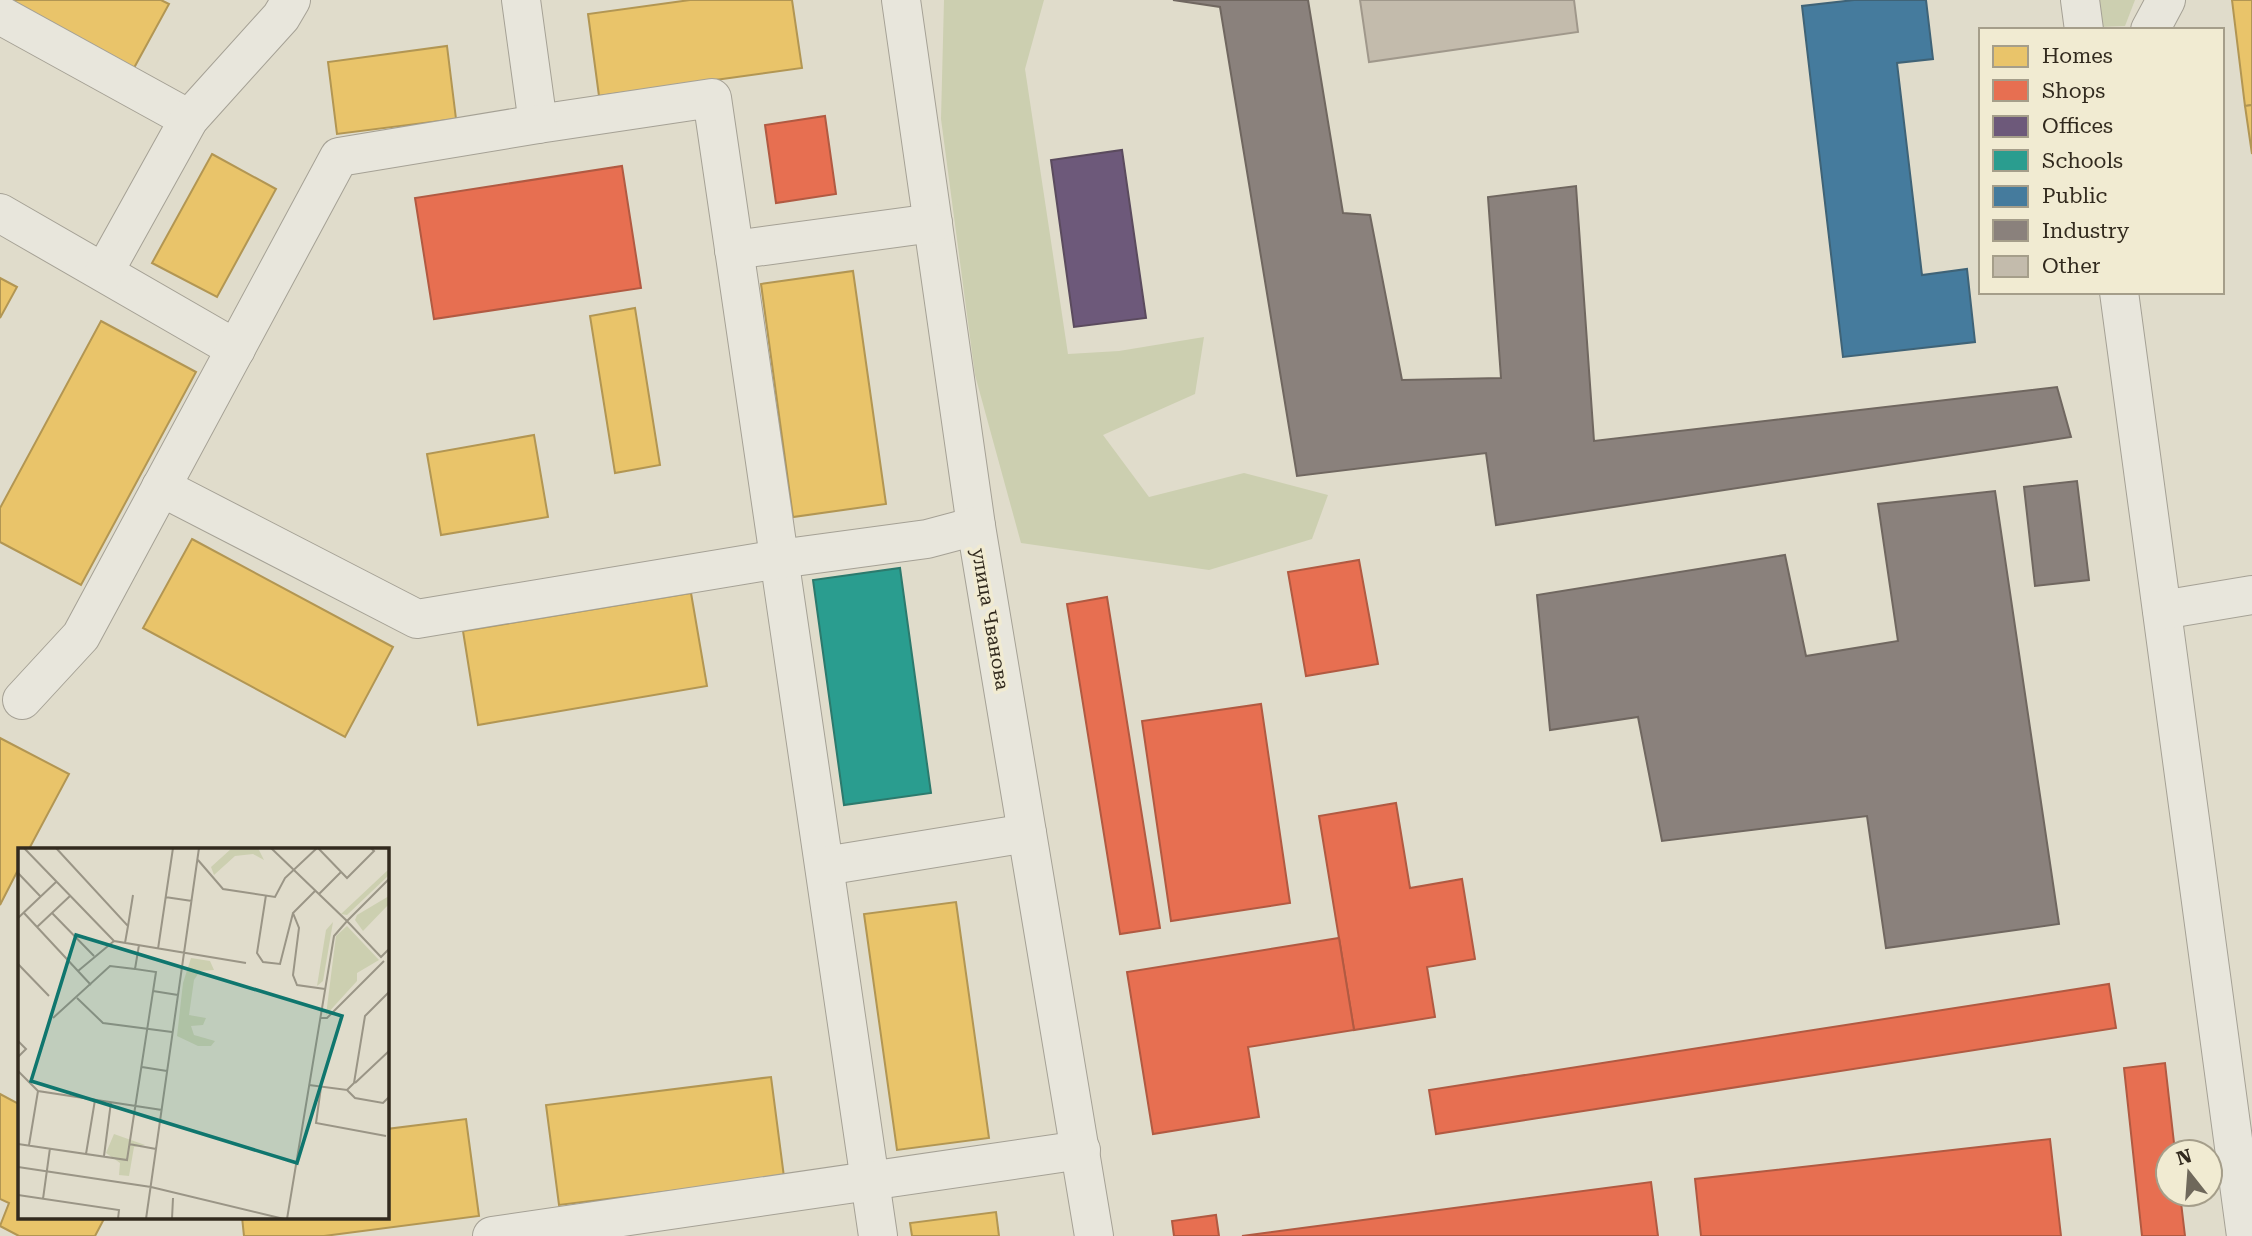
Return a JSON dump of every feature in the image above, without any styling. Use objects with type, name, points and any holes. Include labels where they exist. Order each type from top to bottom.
[{"type":"street","points":[[104,272],[189,119],[281,17],[290,0]]},
{"type":"street","points":[[521,0],[538,124]]},
{"type":"street","name":"улица Чванова","points":[[901,0],[976,526],[1094,1236]]},
{"type":"street","points":[[2080,0],[2084,28]]},
{"type":"street","points":[[2151,28],[2166,0]]},
{"type":"street","points":[[0,15],[189,119]]},
{"type":"street","points":[[22,699],[81,636],[339,158],[712,98],[878,1236]]},
{"type":"street","points":[[0,213],[236,349]]},
{"type":"street","points":[[734,250],[933,223]]},
{"type":"street","points":[[2119,294],[2246,1236]]},
{"type":"street","points":[[161,487],[417,619],[779,559],[927,539],[976,526]]},
{"type":"street","points":[[2162,610],[2252,595]]},
{"type":"street","points":[[825,866],[1027,833]]},
{"type":"street","points":[[492,1236],[673,1223],[871,1181],[1081,1150]]},
{"type":"green space","points":[[944,0],[1044,0],[1025,69],[1068,354],[1119,351],[1204,337],[1195,394],[1103,435],[1149,497],[1244,473],[1328,495],[1312,539],[1209,570],[1021,543],[975,375],[941,119]]},
{"type":"green space","points":[[2093,0],[2135,0],[2125,26],[2097,27]]},
{"type":"building: Homes","points":[[0,0],[161,0],[169,4],[129,77]]},
{"type":"building: Homes","points":[[690,0],[792,0],[802,68],[599,96],[588,14]]},
{"type":"building: Homes","points":[[2232,0],[2252,0],[2252,105],[2245,106]]},
{"type":"building: Homes","points":[[447,46],[456,119],[337,134],[328,62]]},
{"type":"building: Homes","points":[[2252,105],[2252,154],[2245,106]]},
{"type":"building: Homes","points":[[212,154],[276,189],[217,297],[152,263]]},
{"type":"building: Homes","points":[[853,271],[886,504],[793,517],[761,284]]},
{"type":"building: Homes","points":[[0,278],[17,287],[0,318]]},
{"type":"building: Homes","points":[[635,308],[660,465],[615,473],[590,316]]},
{"type":"building: Homes","points":[[101,321],[196,372],[81,585],[0,542],[0,508]]},
{"type":"building: Homes","points":[[534,435],[548,517],[441,535],[427,454]]},
{"type":"building: Homes","points":[[192,539],[393,647],[345,737],[143,628]]},
{"type":"building: Homes","points":[[691,593],[707,686],[478,725],[463,631]]},
{"type":"building: Homes","points":[[0,738],[69,774],[30,848],[18,848],[18,870],[0,905]]},
{"type":"building: Homes","points":[[956,902],[989,1138],[897,1150],[864,914]]},
{"type":"building: Homes","points":[[771,1077],[784,1177],[559,1205],[546,1105]]},
{"type":"building: Homes","points":[[0,1094],[18,1103],[18,1218],[104,1218],[95,1236],[19,1236],[0,1226],[9,1203],[0,1199]]},
{"type":"building: Homes","points":[[466,1119],[479,1216],[324,1236],[244,1236],[242,1218],[388,1218],[388,1129]]},
{"type":"building: Homes","points":[[996,1212],[999,1236],[912,1236],[910,1223]]},
{"type":"building: Shops","points":[[825,116],[836,194],[776,203],[765,125]]},
{"type":"building: Shops","points":[[622,166],[641,288],[434,319],[415,198]]},
{"type":"building: Shops","points":[[1359,560],[1378,664],[1306,676],[1288,572]]},
{"type":"building: Shops","points":[[1107,597],[1160,928],[1120,934],[1067,604]]},
{"type":"building: Shops","points":[[1261,704],[1290,903],[1171,921],[1142,721]]},
{"type":"building: Shops","points":[[1396,803],[1410,888],[1462,879],[1475,959],[1427,967],[1435,1017],[1354,1030],[1319,816]]},
{"type":"building: Shops","points":[[1339,938],[1354,1030],[1248,1047],[1259,1117],[1153,1134],[1127,972]]},
{"type":"building: Shops","points":[[2109,984],[2116,1028],[1436,1134],[1429,1090]]},
{"type":"building: Shops","points":[[2165,1063],[2173,1138],[2154,1138],[2154,1208],[2182,1208],[2185,1236],[2142,1236],[2124,1068]]},
{"type":"building: Shops","points":[[2050,1139],[2061,1236],[1701,1236],[1695,1179]]},
{"type":"building: Shops","points":[[1651,1182],[1658,1236],[1242,1236]]},
{"type":"building: Shops","points":[[1216,1215],[1219,1236],[1174,1236],[1172,1221]]},
{"type":"building: Offices","points":[[1122,150],[1146,318],[1074,327],[1051,160]]},
{"type":"building: Schools","points":[[900,568],[931,793],[844,805],[813,580]]},
{"type":"building: Public","points":[[1854,0],[1926,0],[1933,59],[1897,63],[1922,275],[1967,269],[1975,342],[1843,357],[1802,6]]},
{"type":"building: Industry","points":[[1173,0],[1308,0],[1343,213],[1370,215],[1402,380],[1501,378],[1488,197],[1576,186],[1594,441],[2057,387],[2071,437],[1496,525],[1486,453],[1297,476],[1220,7]]},
{"type":"building: Industry","points":[[2077,481],[2089,580],[2035,586],[2024,487]]},
{"type":"building: Industry","points":[[1995,491],[2059,924],[1886,948],[1867,816],[1662,841],[1638,717],[1550,730],[1537,595],[1785,555],[1806,656],[1898,641],[1878,504]]},
{"type":"building: Other","points":[[1360,0],[1574,0],[1578,32],[1369,62]]}]
